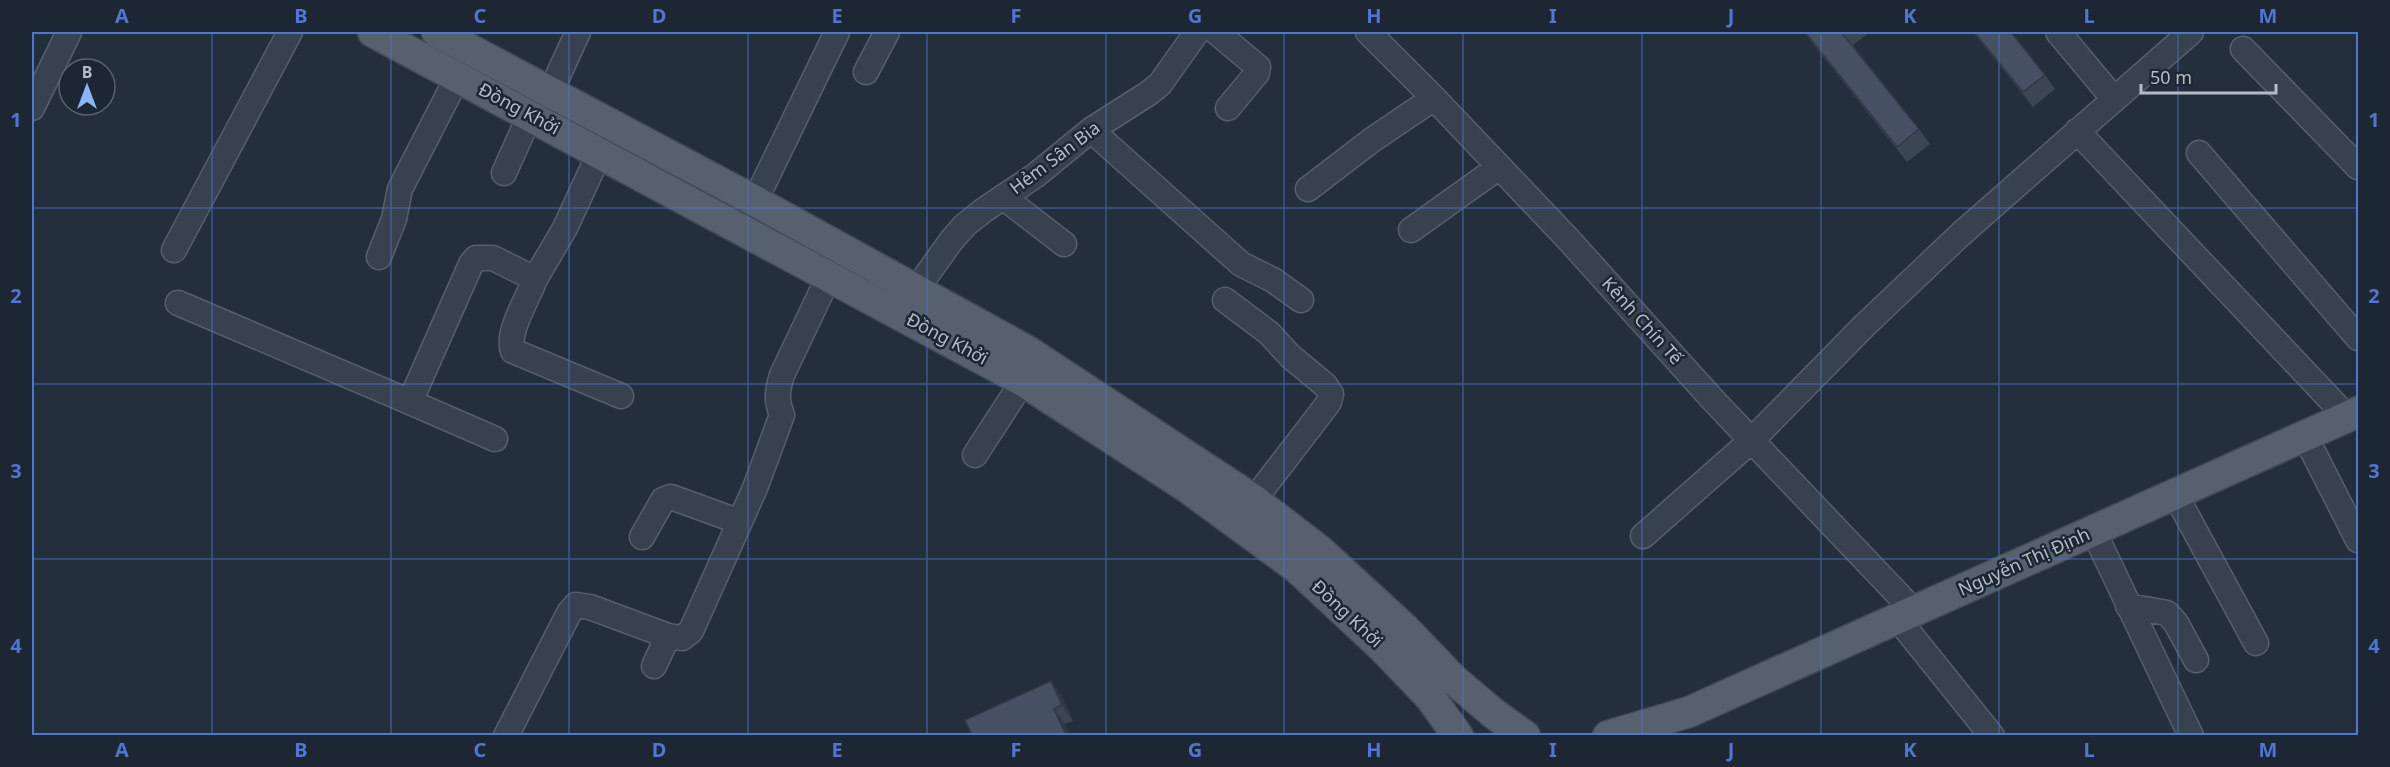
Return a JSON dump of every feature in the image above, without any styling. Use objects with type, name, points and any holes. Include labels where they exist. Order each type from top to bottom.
[{"type":"main road","name":"Đồng Khởi","points":[[373,32],[458,76],[541,99],[600,152],[829,276],[1022,369],[1254,500],[1319,550],[1394,638],[1430,697],[1458,735]]},
{"type":"main road","name":"Đồng Khởi","points":[[436,32],[541,99],[755,201],[916,290],[1453,679],[1493,713],[1525,735]]},
{"type":"main road","name":"Nguyễn Thị Định","points":[[1608,735],[1689,712],[2353,415]]},
{"type":"main road","name":"Nguyễn Thị Định","points":[[1657,735],[1689,712]]},
{"type":"street","points":[[32,108],[69,32]]},
{"type":"street","points":[[174,250],[290,32]]},
{"type":"street","points":[[504,173],[578,32]]},
{"type":"street","points":[[755,201],[837,32]]},
{"type":"street","points":[[866,72],[887,32]]},
{"type":"street","name":"Hẻm Sân Bia","points":[[916,290],[965,225],[1036,175],[1091,130],[1160,84],[1197,32]]},
{"type":"street","points":[[1216,32],[1258,67],[1257,74],[1228,108]]},
{"type":"street","name":"Kênh Chín Tế","points":[[1368,32],[1499,167],[1752,440],[1906,615],[1992,735]]},
{"type":"street","points":[[2058,32],[2114,99]]},
{"type":"street","points":[[1643,536],[1752,440],[1872,318],[1961,234],[2191,32]]},
{"type":"street","points":[[2243,49],[2358,167]]},
{"type":"street","points":[[379,256],[394,219],[400,189],[458,76]]},
{"type":"street","points":[[1308,189],[1372,140],[1434,98]]},
{"type":"street","points":[[1091,130],[1241,264],[1273,280],[1301,300]]},
{"type":"street","points":[[2077,130],[2353,415]]},
{"type":"street","points":[[600,152],[565,228],[535,279],[510,344],[513,351],[621,396]]},
{"type":"street","points":[[2199,153],[2358,338]]},
{"type":"street","points":[[1411,230],[1499,167]]},
{"type":"street","points":[[1003,197],[1064,244]]},
{"type":"street","points":[[410,402],[471,264],[476,258],[493,258],[535,279]]},
{"type":"street","points":[[506,735],[569,613],[576,605],[590,607],[668,636],[682,638],[691,631],[740,522],[782,415],[777,403],[777,392],[782,375],[829,276]]},
{"type":"street","points":[[1225,300],[1269,333],[1290,356],[1326,385],[1330,394],[1329,402],[1254,500]]},
{"type":"street","points":[[178,303],[495,439]]},
{"type":"street","points":[[975,455],[1022,369]]},
{"type":"street","points":[[2305,436],[2358,540]]},
{"type":"street","points":[[2175,494],[2256,644]]},
{"type":"street","points":[[642,537],[663,500],[671,497],[740,522]]},
{"type":"street","points":[[2093,530],[2191,735]]},
{"type":"street","points":[[2128,606],[2167,613],[2176,622],[2196,660]]},
{"type":"street","points":[[654,666],[668,636]]},
{"type":"building","points":[[1805,32],[1841,32],[1919,129],[1897,147]]},
{"type":"building","points":[[1974,32],[2011,32],[2045,75],[2023,92]]},
{"type":"building","points":[[1051,681],[1062,705],[1054,709],[1066,735],[972,735],[965,720]]}]
